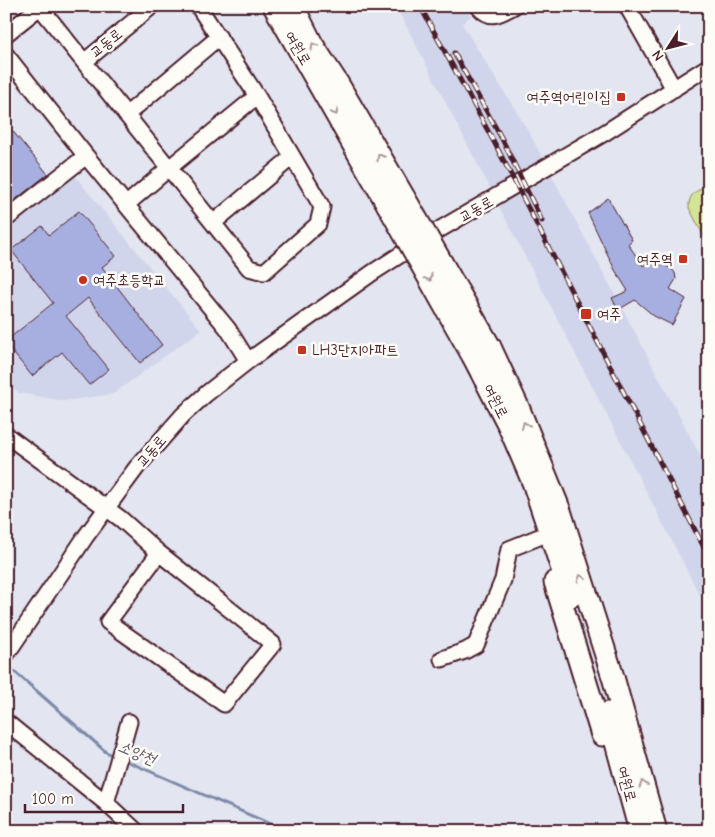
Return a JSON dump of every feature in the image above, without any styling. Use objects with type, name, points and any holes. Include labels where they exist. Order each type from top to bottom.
[{"type":"highway","points":[[264,6],[293,52],[310,70]]},
{"type":"highway","name":"여원로","points":[[274,6],[310,70],[396,202],[482,353],[518,407],[560,511],[612,677],[656,831]]},
{"type":"highway","name":"여원로","points":[[293,6],[312,44],[338,84],[396,202]]},
{"type":"highway","name":"여원로","points":[[482,353],[508,424],[534,482],[595,665],[638,831]]},
{"type":"highway","points":[[508,424],[510,451],[570,628],[624,807],[638,831]]},
{"type":"street","name":"교동로","points":[[84,62],[152,6]]},
{"type":"street","name":"교동로","points":[[6,34],[40,7],[249,268],[264,272],[318,224],[322,207],[257,96],[198,6]]},
{"type":"street","points":[[478,6],[490,15],[497,15],[514,6]]},
{"type":"street","points":[[627,6],[674,89]]},
{"type":"street","points":[[126,115],[220,37]]},
{"type":"street","points":[[6,41],[8,45],[6,55],[228,330],[248,360]]},
{"type":"street","name":"교동로","points":[[6,655],[136,467],[177,422],[206,394],[248,360],[372,273],[437,231],[582,146],[709,66]]},
{"type":"street","points":[[127,204],[257,96]]},
{"type":"street","points":[[6,219],[86,156]]},
{"type":"street","points":[[212,222],[292,157]]},
{"type":"street","points":[[6,435],[107,508],[159,553],[273,644],[224,704],[108,622],[159,553]]},
{"type":"street","points":[[442,659],[476,645],[503,580],[509,549],[539,537]]},
{"type":"street","points":[[6,713],[35,740],[45,754]]},
{"type":"street","points":[[6,722],[106,804],[121,825],[136,831]]},
{"type":"street","points":[[106,804],[127,725]]},
{"type":"street","points":[[6,731],[45,754]]},
{"type":"shaded area","points":[[396,6],[465,6],[471,16],[462,24],[526,127],[709,472],[709,613]]},
{"type":"shaded area","name":"여주초등학교","points":[[75,176],[201,330],[113,394],[64,401],[19,393],[6,383],[6,230]]},
{"type":"green space","points":[[709,185],[709,246],[689,208],[689,203],[697,191]]},
{"type":"building","points":[[6,123],[48,174],[6,207]]},
{"type":"building","points":[[608,198],[632,240],[628,244],[643,266],[650,260],[671,268],[675,273],[676,279],[670,289],[686,299],[672,325],[654,316],[635,300],[618,310],[612,298],[628,291],[615,270],[588,213]]},
{"type":"building","points":[[79,211],[116,256],[102,267],[162,345],[140,363],[88,298],[66,316],[109,369],[89,385],[62,352],[32,376],[6,344],[6,341],[53,303],[11,250],[42,226],[49,235]]},
{"type":"waterway","name":"소양천","points":[[6,664],[106,752],[115,757]]},
{"type":"waterway","name":"소양천","points":[[124,760],[275,826],[280,831]]},
{"type":"railway","points":[[420,6],[493,140],[709,557]]},
{"type":"railway","points":[[454,53],[502,139],[542,221]]},
{"type":"place","name":"여주역어린이집","points":[[621,97]]},
{"type":"place","name":"여주역","points":[[683,259]]},
{"type":"place","name":"여주초등학교","points":[[83,280]]},
{"type":"place","name":"여주","points":[[586,314]]},
{"type":"place","name":"LH3단지아파트","points":[[302,350]]}]
